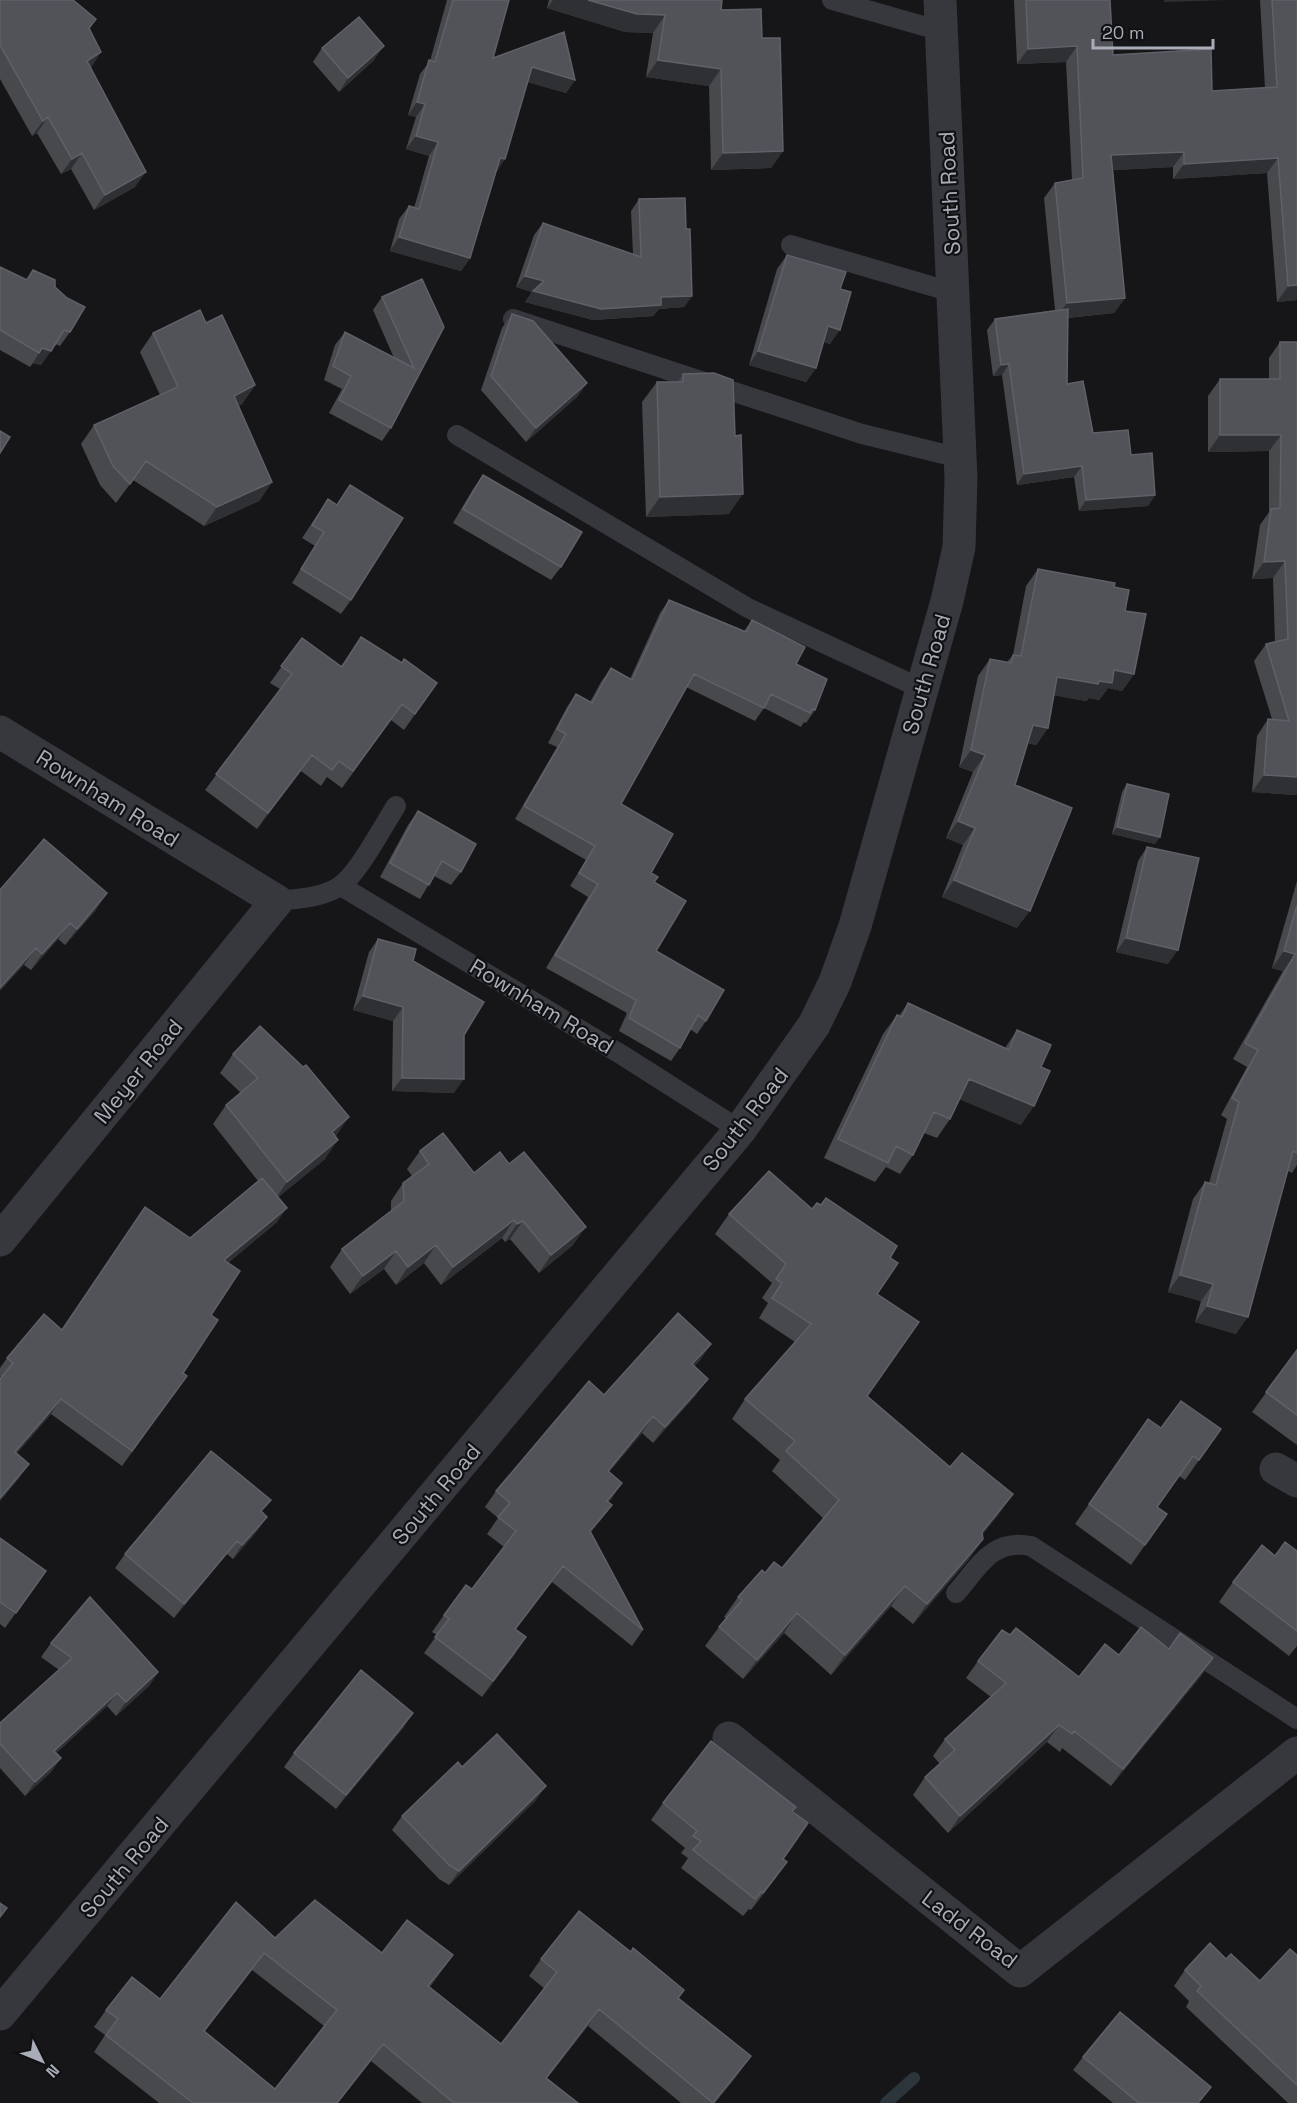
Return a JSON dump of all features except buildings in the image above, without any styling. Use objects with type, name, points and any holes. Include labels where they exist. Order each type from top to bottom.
[{"type":"street","name":"South Road","points":[[0,2014],[740,1130],[814,1025],[835,982],[855,926],[922,689],[959,547],[960,458],[955,293],[940,16]]},
{"type":"street","name":"Rownham Road","points":[[0,732],[277,901]]},
{"type":"street","name":"Meyer Road","points":[[0,1240],[277,901]]},
{"type":"street","name":"Ladd Road","points":[[729,1738],[1020,1971],[1297,1753]]},
{"type":"lane","points":[[832,0],[940,16]]},
{"type":"lane","points":[[791,245],[955,293]]},
{"type":"lane","points":[[509,318],[862,434],[960,458]]},
{"type":"lane","points":[[457,435],[748,608],[922,689]]},
{"type":"lane","points":[[277,901],[326,893],[341,886],[396,806]]},
{"type":"lane","name":"Rownham Road","points":[[341,886],[622,1055],[740,1130]]},
{"type":"lane","points":[[956,1593],[992,1551],[1014,1542],[1031,1546],[1297,1719]]},
{"type":"waterway","points":[[886,2103],[914,2078]]}]
